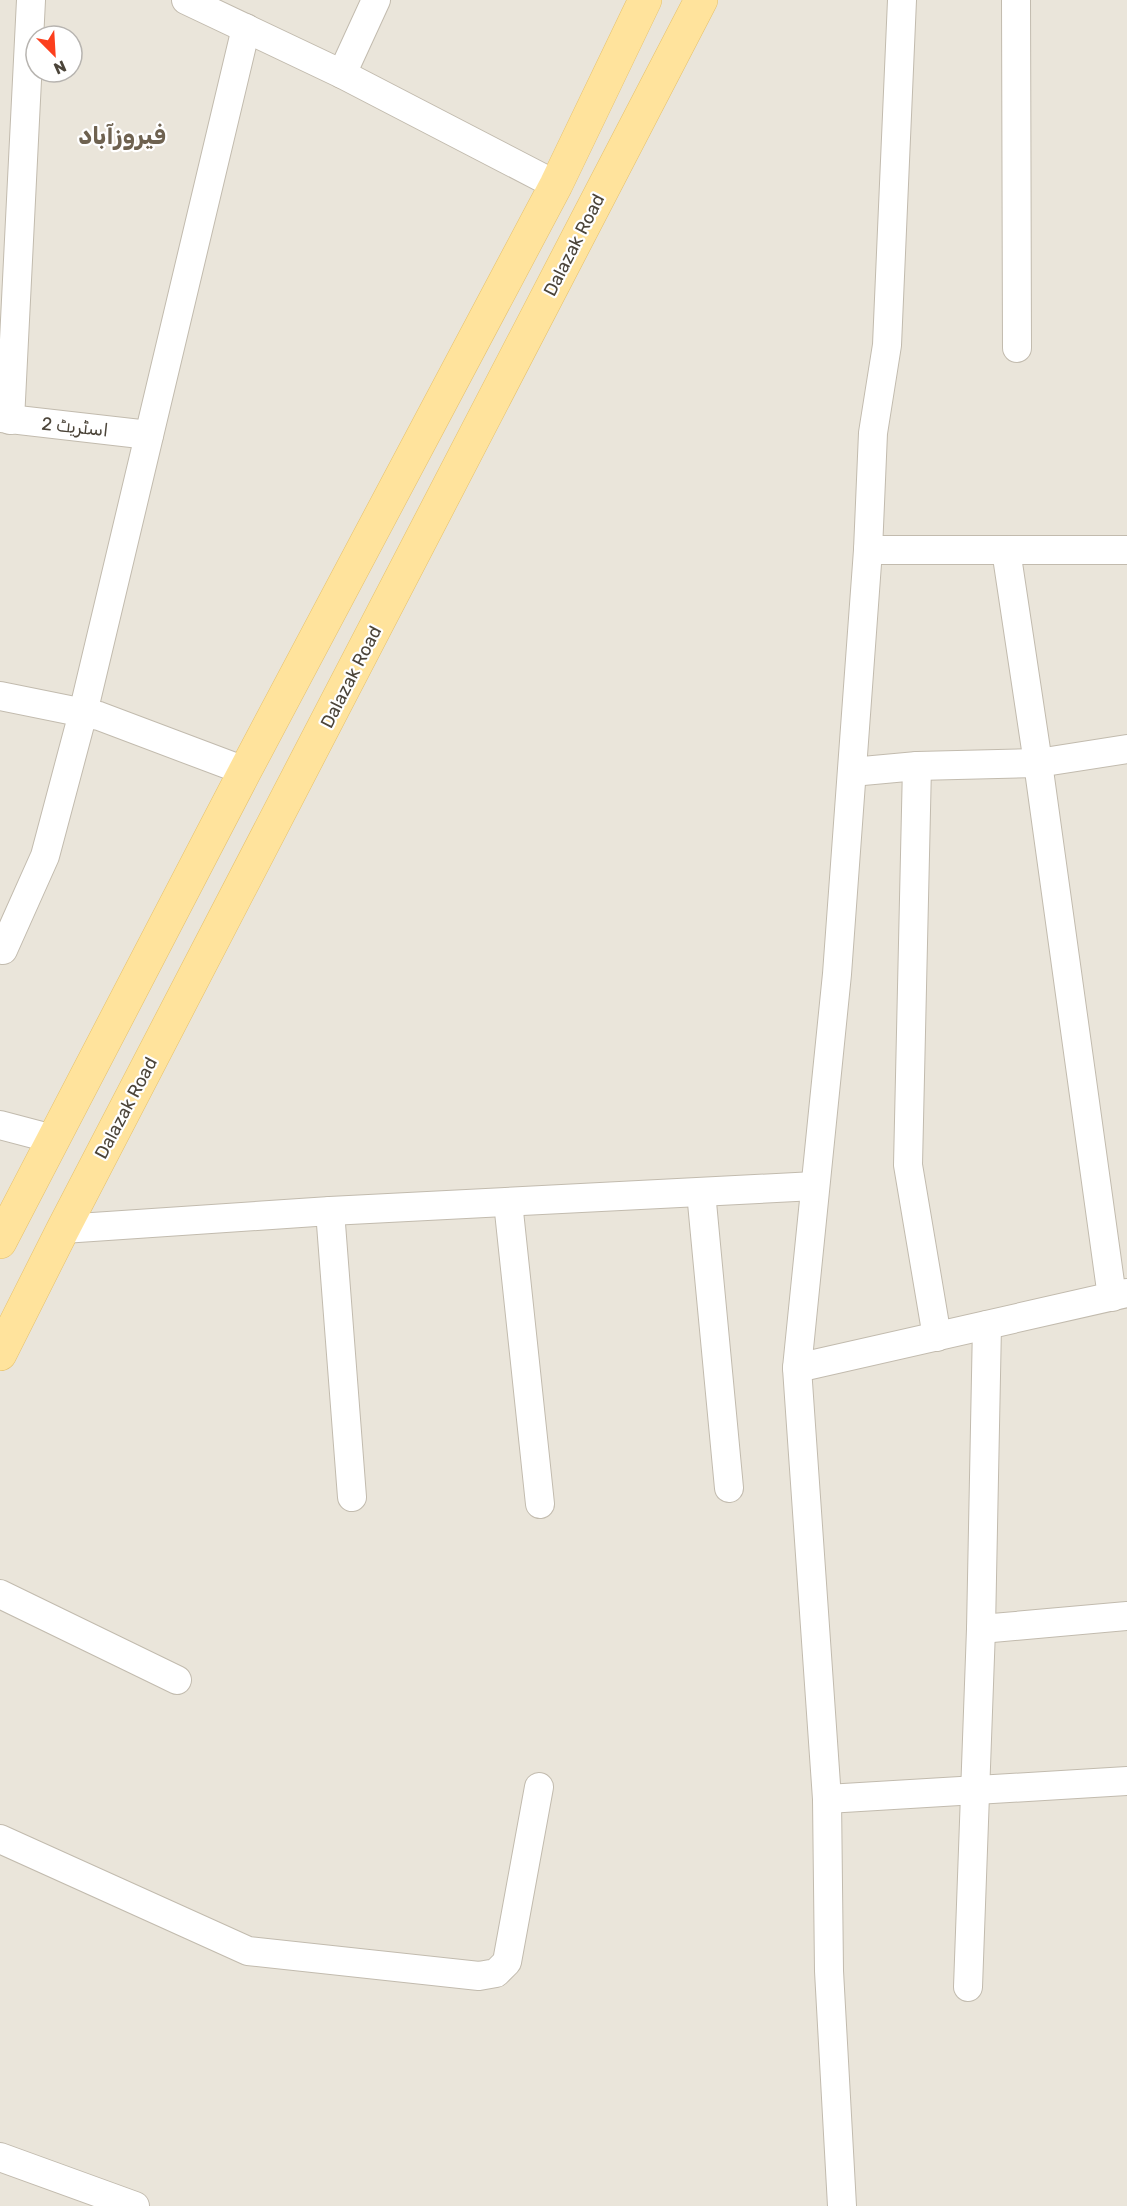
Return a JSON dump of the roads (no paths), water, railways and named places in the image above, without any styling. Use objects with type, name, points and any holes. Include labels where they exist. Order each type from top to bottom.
[{"type":"main road","points":[[0,1242],[245,771],[556,185],[645,0]]},
{"type":"main road","name":"Dalazak Road","points":[[0,1354],[63,1228],[701,0]]},
{"type":"main road","points":[[245,771],[293,787]]},
{"type":"street","points":[[5,419],[11,191],[32,0]]},
{"type":"street","points":[[186,0],[342,74],[556,185]]},
{"type":"street","points":[[342,74],[376,0]]},
{"type":"street","points":[[842,2206],[829,1971],[827,1799],[796,1368],[837,974],[868,550],[873,433],[887,345],[902,0]]},
{"type":"street","points":[[1016,0],[1017,348]]},
{"type":"street","points":[[3,950],[45,856],[83,713],[246,28]]},
{"type":"street","name":"اسٹریٹ 2","points":[[5,419],[149,435]]},
{"type":"street","points":[[868,550],[1127,550]]},
{"type":"street","points":[[796,1368],[1119,1295],[1006,550]]},
{"type":"street","points":[[0,696],[99,716],[245,771]]},
{"type":"street","points":[[852,772],[917,766],[1038,763],[1127,749]]},
{"type":"street","points":[[917,766],[908,1165],[937,1337]]},
{"type":"street","points":[[0,1125],[53,1139]]},
{"type":"street","points":[[63,1228],[330,1211],[815,1186]]},
{"type":"street","points":[[701,1192],[729,1488]]},
{"type":"street","points":[[508,1202],[540,1504]]},
{"type":"street","points":[[330,1211],[352,1497]]},
{"type":"street","points":[[968,1987],[981,1629],[987,1325]]},
{"type":"street","points":[[0,1594],[177,1680]]},
{"type":"street","points":[[981,1629],[1127,1616]]},
{"type":"street","points":[[827,1799],[1127,1781]]},
{"type":"street","points":[[0,1839],[248,1951],[479,1976],[496,1973],[507,1962],[539,1787]]},
{"type":"street","points":[[0,2157],[135,2206]]},
{"type":"district","name":"فیروزآباد","points":[[122,136]]}]
